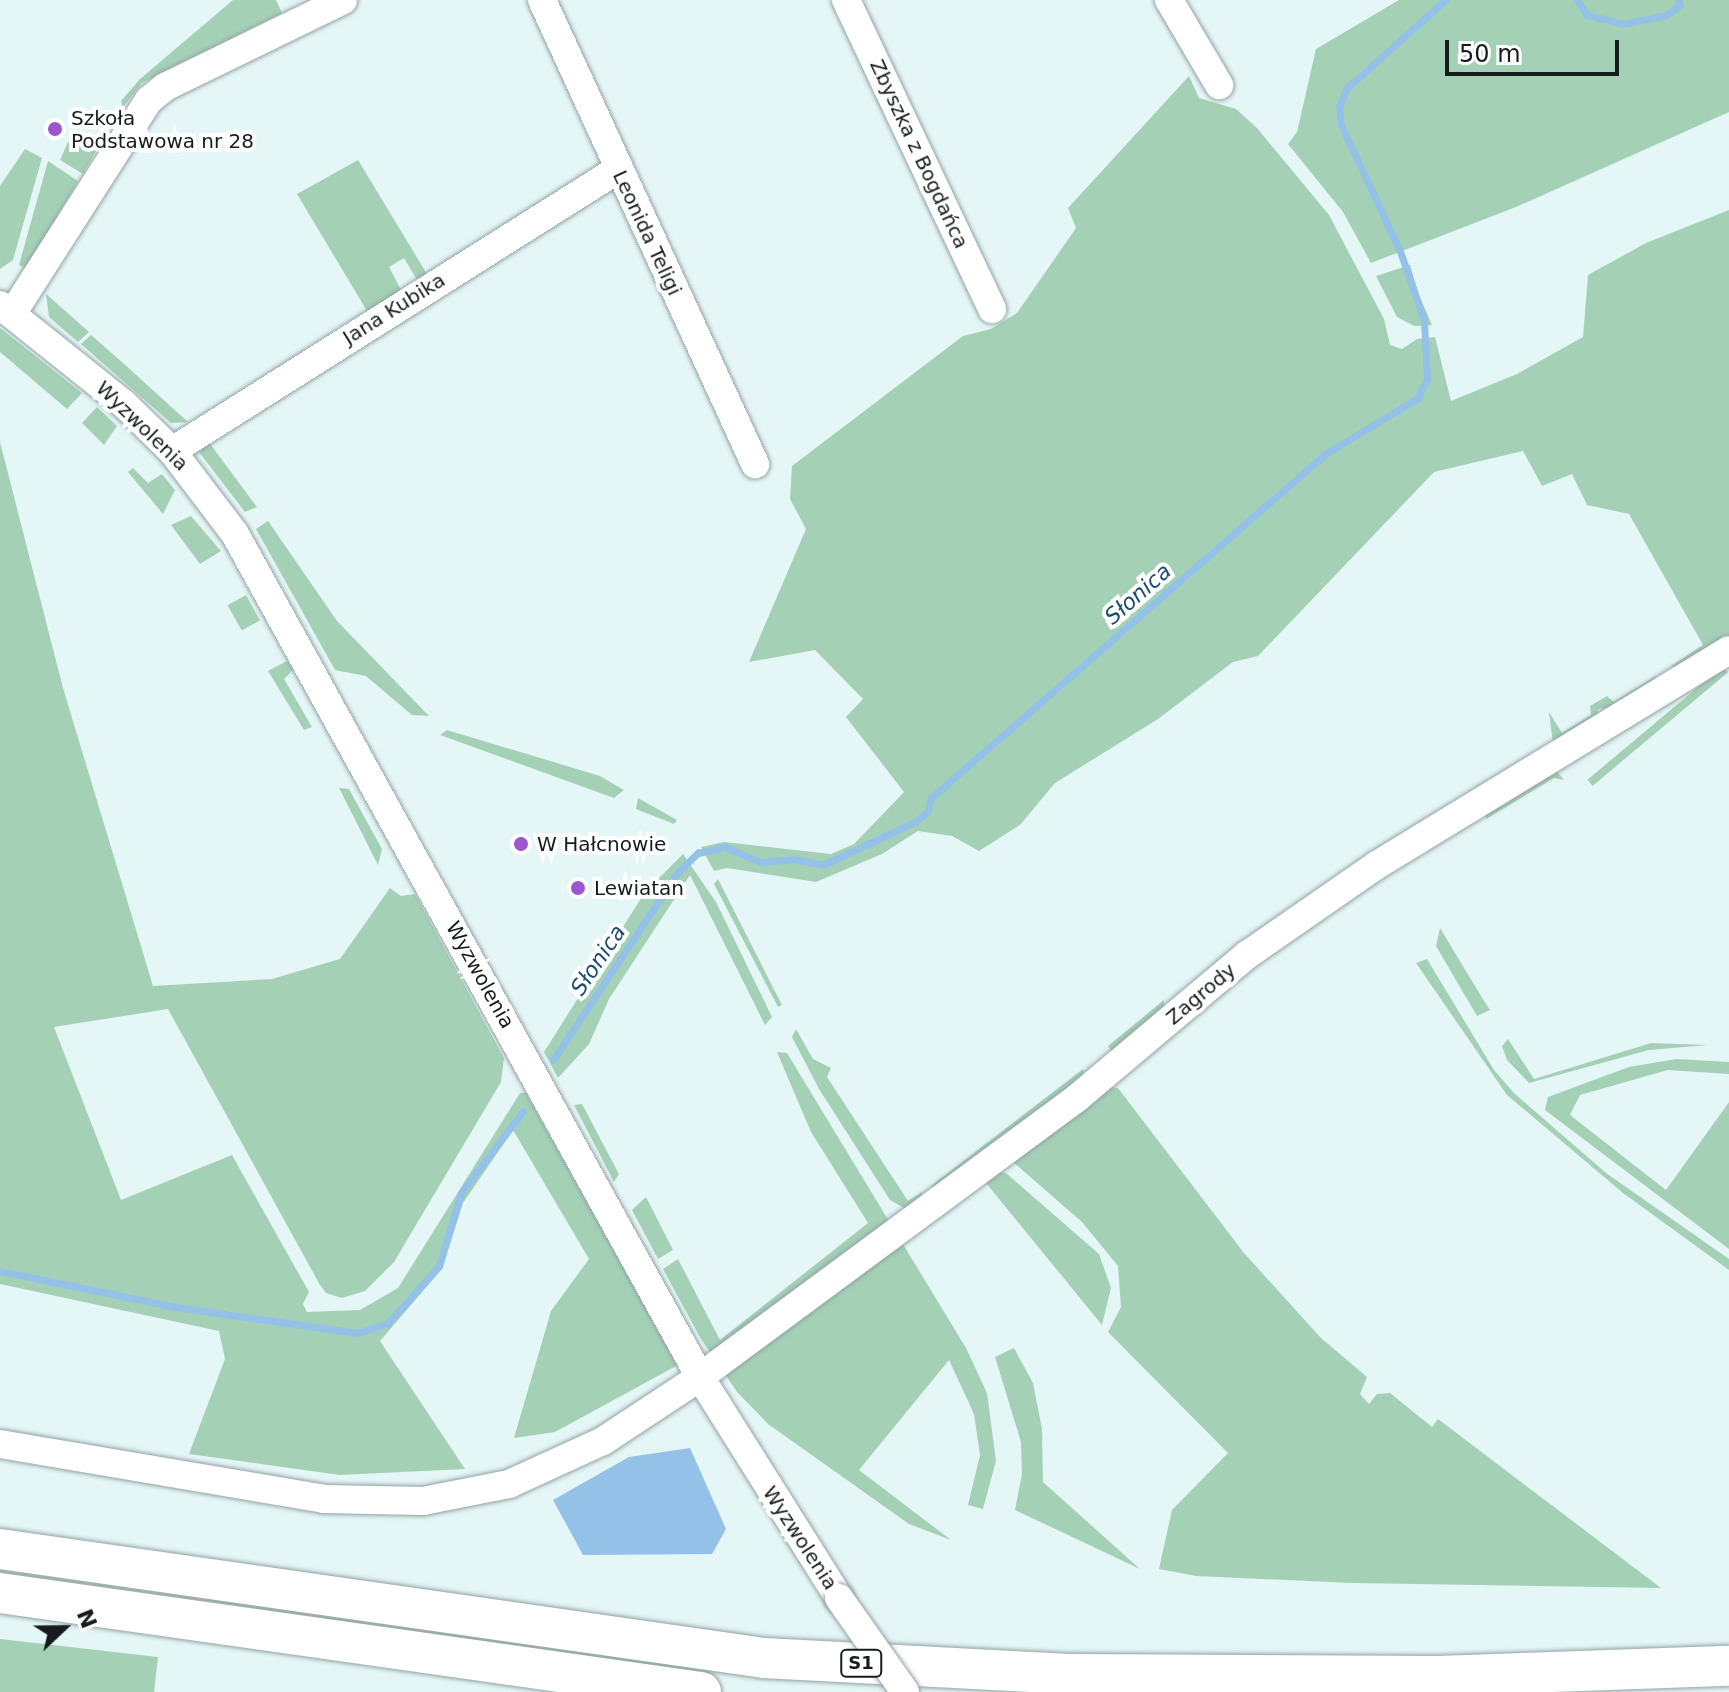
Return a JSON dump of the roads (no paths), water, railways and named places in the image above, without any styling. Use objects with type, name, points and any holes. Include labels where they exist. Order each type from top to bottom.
[{"type":"highway","name":"S1","points":[[0,1549],[764,1658],[1090,1674],[1438,1676],[1729,1666]]},
{"type":"highway","points":[[0,1593],[701,1692]]},
{"type":"street","points":[[6,310],[139,111],[157,92],[343,0]]},
{"type":"street","name":"Leonida Teligi","points":[[542,0],[617,170],[755,464]]},
{"type":"street","name":"Zbyszka z Bogdańca","points":[[846,0],[992,309]]},
{"type":"street","points":[[1169,0],[1219,85]]},
{"type":"street","name":"Jana Kubika","points":[[172,451],[617,170]]},
{"type":"street","name":"Wyzwolenia","points":[[6,310],[124,404],[172,451],[235,534],[282,611],[700,1377],[839,1598],[905,1692]]},
{"type":"street","name":"Zagrody","points":[[0,1444],[324,1499],[423,1501],[509,1484],[603,1441],[700,1377],[1077,1098],[1247,955],[1377,865],[1729,650]]},
{"type":"water","points":[[690,1448],[726,1529],[712,1554],[583,1555],[553,1500],[629,1457]]},
{"type":"waterway","name":"Słonica","points":[[553,1060],[678,872],[698,853],[725,847],[761,862],[793,859],[823,865],[915,822],[927,812],[931,798],[1325,454],[1418,398],[1427,378],[1424,320],[1400,251],[1341,125],[1339,106],[1347,88],[1445,0]]},
{"type":"waterway","name":"Słonica","points":[[1577,0],[1587,15],[1623,24],[1666,15],[1680,5],[1678,0]]},
{"type":"waterway","name":"Słonica","points":[[0,1271],[175,1307],[357,1333],[388,1323],[439,1266],[461,1193],[523,1111]]},
{"type":"place","name":"Szkoła Podstawowa nr 28","points":[[55,129]]},
{"type":"place","name":"W Hałcnowie","points":[[521,844]]},
{"type":"place","name":"Lewiatan","points":[[578,888]]}]
